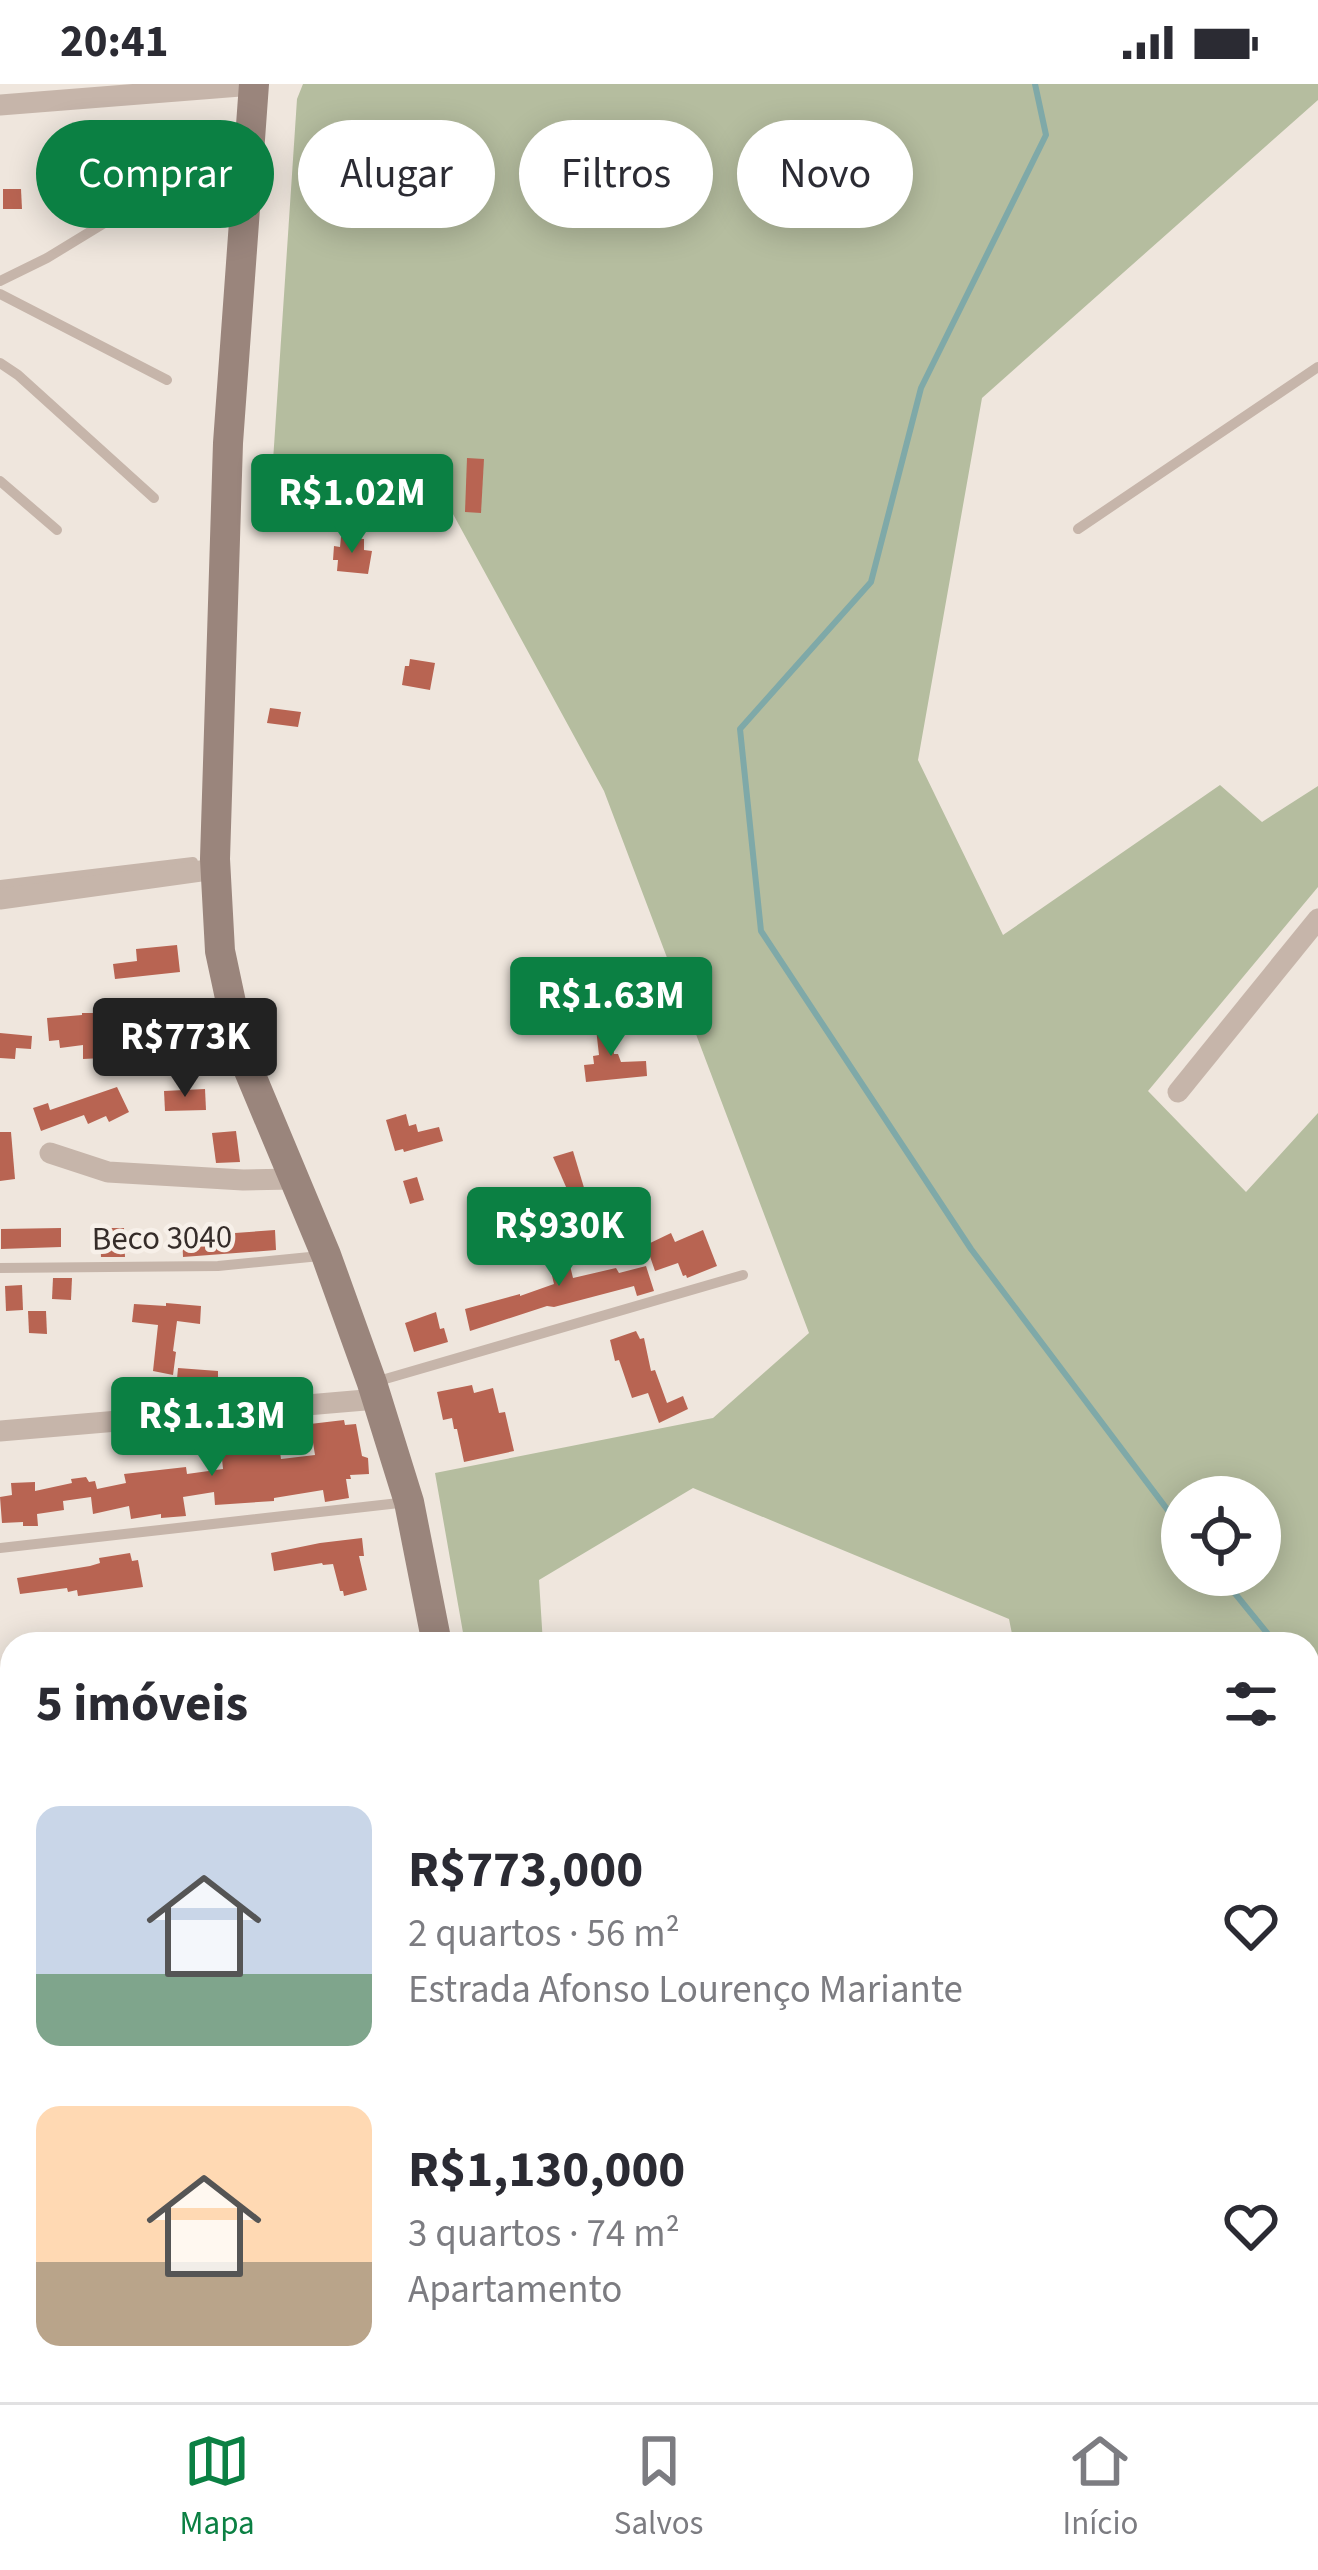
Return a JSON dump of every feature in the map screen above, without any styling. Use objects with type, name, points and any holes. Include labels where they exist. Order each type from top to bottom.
[{"type":"main road","points":[[251,120],[254,84]]},
{"type":"main road","points":[[243,228],[228,443],[215,864],[220,951],[242,1054],[326,1255],[375,1391],[409,1502],[434,1632]]},
{"type":"street","points":[[0,105],[254,84]]},
{"type":"street","points":[[0,899],[215,864]]},
{"type":"street","points":[[1178,1092],[1318,919]]},
{"type":"street","points":[[50,1153],[108,1172],[294,1179]]},
{"type":"street","points":[[0,1430],[375,1391]]},
{"type":"lane","points":[[0,281],[96,228]]},
{"type":"lane","points":[[0,294],[167,380]]},
{"type":"lane","points":[[0,363],[154,498]]},
{"type":"lane","points":[[1078,530],[1318,367]]},
{"type":"lane","points":[[0,482],[57,530]]},
{"type":"lane","points":[[0,884],[215,864]]},
{"type":"lane","name":"Beco 3040","points":[[0,1268],[218,1266],[326,1255]]},
{"type":"lane","points":[[375,1391],[743,1275]]},
{"type":"lane","points":[[0,1548],[409,1502]]},
{"type":"green space","points":[[303,84],[1318,84],[1318,100],[982,398],[918,760],[1003,935],[1220,785],[1262,822],[1318,786],[1318,887],[1148,1091],[1246,1192],[1318,1113],[1318,1632],[1012,1632],[1009,1619],[693,1488],[539,1580],[542,1632],[463,1632],[435,1473],[713,1418],[809,1333],[604,791],[447,503],[272,476],[297,99]]},
{"type":"building","points":[[3,189],[21,189],[22,209],[3,209]]},
{"type":"building","points":[[467,458],[484,459],[481,513],[465,512]]},
{"type":"building","points":[[362,462],[387,464],[385,481],[361,478]]},
{"type":"building","points":[[341,537],[364,539],[364,550],[372,551],[368,574],[337,571],[334,546],[340,547]]},
{"type":"building","points":[[410,659],[435,663],[430,690],[402,685]]},
{"type":"building","points":[[270,708],[301,712],[298,727],[267,723]]},
{"type":"building","points":[[177,945],[180,972],[115,979],[113,964],[137,961],[136,949]]},
{"type":"building","points":[[102,1013],[103,1058],[83,1059],[83,1045],[60,1048],[59,1040],[49,1041],[47,1018]]},
{"type":"building","points":[[611,1018],[614,1054],[621,1062],[646,1061],[647,1076],[586,1082],[584,1065],[594,1064],[593,1056],[599,1055],[595,1020]]},
{"type":"building","points":[[0,1033],[32,1036],[31,1049],[16,1048],[15,1059],[0,1058]]},
{"type":"building","points":[[117,1087],[129,1112],[109,1122],[106,1116],[88,1124],[84,1115],[41,1131],[33,1108],[48,1103],[50,1110]]},
{"type":"building","points":[[205,1089],[206,1110],[165,1111],[164,1091]]},
{"type":"building","points":[[406,1114],[409,1126],[416,1124],[418,1132],[439,1127],[443,1141],[395,1151],[386,1120]]},
{"type":"building","points":[[236,1131],[240,1162],[216,1163],[212,1133]]},
{"type":"building","points":[[0,1132],[11,1132],[15,1179],[0,1181]]},
{"type":"building","points":[[573,1151],[585,1191],[570,1196],[553,1157]]},
{"type":"building","points":[[417,1177],[424,1200],[410,1204],[403,1181]]},
{"type":"building","points":[[609,1208],[616,1228],[592,1236],[585,1215]]},
{"type":"building","points":[[61,1228],[61,1247],[1,1249],[1,1229]]},
{"type":"building","points":[[100,1228],[124,1228],[125,1257],[101,1257]]},
{"type":"building","points":[[275,1230],[276,1250],[183,1257],[182,1232]]},
{"type":"building","points":[[703,1230],[717,1266],[687,1278],[678,1263],[655,1271],[646,1245],[671,1233],[675,1242]]},
{"type":"building","points":[[563,1237],[573,1278],[646,1266],[654,1291],[637,1296],[634,1286],[547,1306],[470,1331],[465,1309],[554,1284],[544,1242]]},
{"type":"building","points":[[53,1278],[72,1278],[71,1300],[52,1299]]},
{"type":"building","points":[[22,1285],[23,1310],[6,1311],[5,1286]]},
{"type":"building","points":[[134,1304],[201,1306],[200,1324],[177,1321],[173,1375],[153,1371],[158,1325],[132,1322]]},
{"type":"building","points":[[28,1311],[46,1311],[47,1334],[29,1333]]},
{"type":"building","points":[[436,1312],[448,1342],[414,1352],[405,1323]]},
{"type":"building","points":[[636,1331],[644,1338],[651,1371],[655,1370],[667,1403],[683,1396],[688,1409],[659,1423],[648,1393],[632,1398],[619,1360],[615,1361],[610,1340]]},
{"type":"building","points":[[178,1368],[218,1371],[220,1393],[176,1390]]},
{"type":"building","points":[[472,1385],[474,1393],[493,1388],[499,1413],[505,1412],[514,1451],[464,1462],[457,1429],[452,1418],[443,1420],[437,1392]]},
{"type":"building","points":[[344,1420],[345,1425],[356,1424],[362,1456],[368,1458],[369,1474],[346,1479],[349,1498],[325,1502],[323,1490],[274,1501],[215,1505],[214,1492],[183,1497],[186,1516],[131,1519],[129,1506],[93,1514],[91,1497],[63,1501],[64,1510],[37,1514],[38,1526],[2,1523],[0,1497],[12,1495],[11,1483],[35,1482],[35,1491],[86,1477],[95,1481],[97,1489],[126,1483],[124,1474],[186,1467],[187,1474],[223,1469],[220,1439],[252,1437],[262,1433],[261,1424],[276,1423],[281,1459],[315,1455],[310,1424]]},
{"type":"building","points":[[362,1538],[364,1556],[359,1556],[367,1590],[344,1596],[333,1564],[274,1571],[271,1553]]},
{"type":"building","points":[[130,1553],[132,1561],[138,1560],[143,1587],[78,1596],[77,1590],[68,1592],[67,1588],[20,1594],[17,1578],[90,1566],[100,1563],[99,1558]]},
{"type":"waterway","points":[[1035,84],[1046,135],[921,388],[871,582],[740,729],[761,931],[971,1249],[1161,1501]]},
{"type":"waterway","points":[[1237,1596],[1266,1632]]}]
